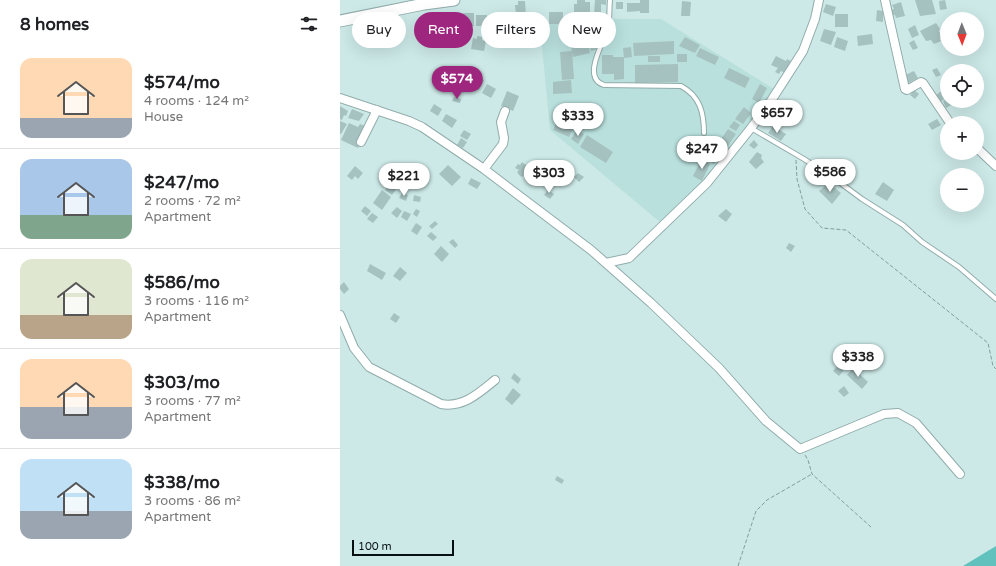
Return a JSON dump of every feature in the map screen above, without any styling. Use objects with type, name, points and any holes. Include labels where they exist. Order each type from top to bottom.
[{"type":"main road","points":[[340,21],[424,4],[454,0]]},
{"type":"street","points":[[606,263],[629,258],[707,183],[752,128],[803,51],[812,29],[819,0]]},
{"type":"street","points":[[885,0],[904,89],[906,90],[923,82],[945,116]]},
{"type":"street","points":[[340,98],[416,123],[484,169],[591,250],[651,303],[719,368],[766,421],[800,448],[884,414],[898,413],[916,423],[960,474]]},
{"type":"street","points":[[361,142],[377,110]]},
{"type":"street","points":[[484,169],[503,144],[504,138],[501,122],[505,111]]},
{"type":"street","points":[[984,155],[996,166]]},
{"type":"street","points":[[340,315],[354,348],[369,367],[441,404],[453,405],[464,402],[478,394],[495,380]]},
{"type":"lane","points":[[610,0],[608,26],[594,65],[596,79],[600,84],[604,85],[681,86],[694,95],[700,105],[704,121],[704,133]]},
{"type":"lane","points":[[752,128],[839,182],[862,199],[903,225],[922,242],[959,267],[996,299]]},
{"type":"path","points":[[795,154],[797,178],[805,209],[822,228],[846,230],[988,343],[996,369]]},
{"type":"path","points":[[800,448],[808,460],[812,474],[871,527]]},
{"type":"path","points":[[738,566],[756,511],[767,500],[812,474]]},
{"type":"shaded area","points":[[616,19],[661,19],[774,89],[706,180],[661,223],[550,130],[542,48],[550,48],[550,24],[558,23],[558,48],[616,48]]},
{"type":"water","points":[[996,546],[996,566],[963,566]]},
{"type":"building","points":[[577,0],[585,0],[585,2],[590,2],[590,12],[574,12],[574,4],[577,4]]},
{"type":"building","points":[[595,0],[606,0],[606,5],[601,4],[601,12],[594,12]]},
{"type":"building","points":[[640,0],[649,0],[649,13],[640,13],[640,11],[627,12],[627,3],[640,3]]},
{"type":"building","points":[[915,0],[932,0],[936,14],[920,16]]},
{"type":"building","points":[[945,0],[947,9],[940,10],[939,1]]},
{"type":"building","points":[[518,1],[525,1],[526,12],[516,12],[515,5],[518,5]]},
{"type":"building","points":[[682,1],[691,2],[690,16],[681,16]]},
{"type":"building","points":[[616,2],[623,2],[623,9],[616,9]]},
{"type":"building","points":[[901,2],[905,16],[896,18],[895,15],[892,15],[890,10],[894,9],[892,5]]},
{"type":"building","points":[[826,4],[836,7],[833,16],[823,12]]},
{"type":"building","points":[[877,10],[883,11],[883,22],[876,21]]},
{"type":"building","points":[[550,12],[558,12],[558,24],[550,24]]},
{"type":"building","points":[[473,13],[474,13],[473,26]]},
{"type":"building","points":[[835,14],[848,14],[848,27],[835,27]]},
{"type":"building","points":[[476,15],[481,15],[481,26],[476,26]]},
{"type":"building","points":[[936,23],[940,29],[940,41],[934,44],[931,40],[926,41],[920,31]]},
{"type":"building","points":[[915,25],[919,35],[912,38],[908,29]]},
{"type":"building","points":[[824,29],[836,32],[831,45],[820,41]]},
{"type":"building","points":[[872,34],[873,44],[858,46],[857,36]]},
{"type":"building","points":[[477,36],[481,37],[481,48],[485,48],[484,51],[471,49],[473,48],[473,38],[477,39]]},
{"type":"building","points":[[685,37],[700,45],[695,53],[679,46]]},
{"type":"building","points":[[837,37],[848,41],[845,51],[834,47]]},
{"type":"building","points":[[914,40],[918,48],[913,50],[909,43]]},
{"type":"building","points":[[674,41],[674,54],[634,56],[633,43]]},
{"type":"building","points":[[631,47],[632,57],[624,58],[623,48]]},
{"type":"building","points":[[571,48],[589,48],[590,53],[573,57]]},
{"type":"building","points":[[590,48],[599,48],[599,49],[591,51]]},
{"type":"building","points":[[700,48],[719,57],[715,65],[696,56]]},
{"type":"building","points":[[572,51],[574,79],[562,80],[560,52]]},
{"type":"building","points":[[677,54],[687,54],[687,62],[677,62]]},
{"type":"building","points":[[602,55],[624,57],[624,79],[614,80],[614,74],[602,74]]},
{"type":"building","points":[[648,56],[660,56],[660,62],[648,62]]},
{"type":"building","points":[[776,56],[786,61],[787,59],[791,61],[785,73],[781,71],[779,74],[775,72],[778,68],[771,65]]},
{"type":"building","points":[[678,64],[678,82],[635,83],[635,65]]},
{"type":"building","points":[[729,68],[750,78],[745,88],[724,78]]},
{"type":"building","points":[[937,68],[940,75],[936,77],[932,70]]},
{"type":"building","points":[[450,70],[456,72],[454,78],[448,76]]},
{"type":"building","points":[[914,71],[918,78],[907,84],[903,76]]},
{"type":"building","points":[[465,76],[475,81],[477,76],[484,80],[479,90],[461,85]]},
{"type":"building","points":[[571,80],[572,93],[553,94],[553,82]]},
{"type":"building","points":[[487,84],[496,89],[491,98],[482,93]]},
{"type":"building","points":[[760,84],[767,88],[759,103],[752,99]]},
{"type":"building","points":[[914,90],[919,94],[915,99],[910,95]]},
{"type":"building","points":[[507,91],[519,96],[513,111],[501,106]]},
{"type":"building","points":[[940,92],[940,102],[939,103],[934,97]]},
{"type":"building","points":[[454,97],[461,99],[460,103],[452,101]]},
{"type":"building","points":[[434,104],[442,109],[438,116],[430,111]]},
{"type":"building","points":[[340,106],[348,111],[342,120],[340,119]]},
{"type":"building","points":[[744,107],[751,113],[743,124],[735,119]]},
{"type":"building","points":[[352,109],[364,114],[359,121],[348,118]]},
{"type":"building","points":[[446,114],[457,120],[452,128],[442,121]]},
{"type":"building","points":[[937,119],[940,126],[932,130],[928,124]]},
{"type":"building","points":[[340,121],[347,124],[341,134],[340,134]]},
{"type":"building","points":[[557,121],[573,129],[569,137],[553,130]]},
{"type":"building","points":[[734,121],[740,125],[736,131],[729,127]]},
{"type":"building","points":[[349,123],[358,127],[360,124],[368,127],[358,148],[341,140]]},
{"type":"building","points":[[773,126],[786,134],[781,141],[768,133]]},
{"type":"building","points":[[728,129],[736,134],[727,147],[719,142]]},
{"type":"building","points":[[464,130],[471,134],[467,140],[460,136]]},
{"type":"building","points":[[577,130],[584,134],[578,144],[571,139]]},
{"type":"building","points":[[587,135],[613,152],[606,163],[580,147]]},
{"type":"building","points":[[461,138],[467,142],[463,148],[457,145]]},
{"type":"building","points":[[754,140],[758,145],[754,149],[749,145]]},
{"type":"building","points":[[715,143],[724,149],[714,164],[704,158]]},
{"type":"building","points":[[757,152],[762,155],[761,158],[764,162],[756,169],[749,162]]},
{"type":"building","points":[[701,160],[710,164],[702,181],[693,176]]},
{"type":"building","points":[[522,162],[527,166],[525,170],[529,172],[527,177],[524,175],[522,177],[519,175],[517,172],[519,170],[515,168]]},
{"type":"building","points":[[448,165],[461,177],[452,186],[439,174]]},
{"type":"building","points":[[355,166],[363,173],[358,179],[355,176],[352,180],[347,176]]},
{"type":"building","points":[[578,173],[584,177],[579,182],[574,177]]},
{"type":"building","points":[[471,178],[481,183],[477,189],[468,184]]},
{"type":"building","points":[[883,182],[894,190],[887,201],[875,194]]},
{"type":"building","points":[[390,183],[397,188],[392,195],[385,190]]},
{"type":"building","points":[[829,183],[841,193],[832,204],[819,191]]},
{"type":"building","points":[[382,190],[391,197],[382,210],[373,203]]},
{"type":"building","points":[[548,190],[554,194],[550,199],[544,195]]},
{"type":"building","points":[[402,193],[408,195],[406,201],[399,198]]},
{"type":"building","points":[[414,195],[421,197],[420,202],[413,201]]},
{"type":"building","points":[[365,206],[371,211],[367,216],[361,211]]},
{"type":"building","points":[[397,207],[402,211],[397,218],[391,213]]},
{"type":"building","points":[[416,209],[420,211],[417,217],[413,214]]},
{"type":"building","points":[[726,209],[732,214],[726,222],[718,216]]},
{"type":"building","points":[[404,211],[411,214],[407,221],[401,217]]},
{"type":"building","points":[[372,213],[378,217],[373,223],[367,219]]},
{"type":"building","points":[[435,221],[438,224],[432,229],[429,226]]},
{"type":"building","points":[[416,223],[422,227],[417,235],[411,231]]},
{"type":"building","points":[[431,232],[437,237],[433,241],[427,236]]},
{"type":"building","points":[[453,239],[458,245],[455,248],[449,242]]},
{"type":"building","points":[[789,243],[795,246],[791,252],[786,248]]},
{"type":"building","points":[[441,246],[449,254],[442,262],[434,254]]},
{"type":"building","points":[[370,264],[386,273],[382,280],[367,271]]},
{"type":"building","points":[[400,267],[407,273],[400,281],[393,276]]},
{"type":"building","points":[[344,282],[349,289],[344,294],[340,289],[340,286]]},
{"type":"building","points":[[394,313],[400,317],[396,323],[390,319]]},
{"type":"building","points":[[838,365],[844,370],[839,376],[833,371]]},
{"type":"building","points":[[853,368],[868,382],[862,389],[847,375]]},
{"type":"building","points":[[514,373],[521,379],[518,384],[511,378]]},
{"type":"building","points":[[844,386],[849,393],[844,397],[838,391]]},
{"type":"building","points":[[513,388],[521,395],[512,405],[505,399]]},
{"type":"building","points":[[557,476],[564,480],[562,484],[555,480]]}]
